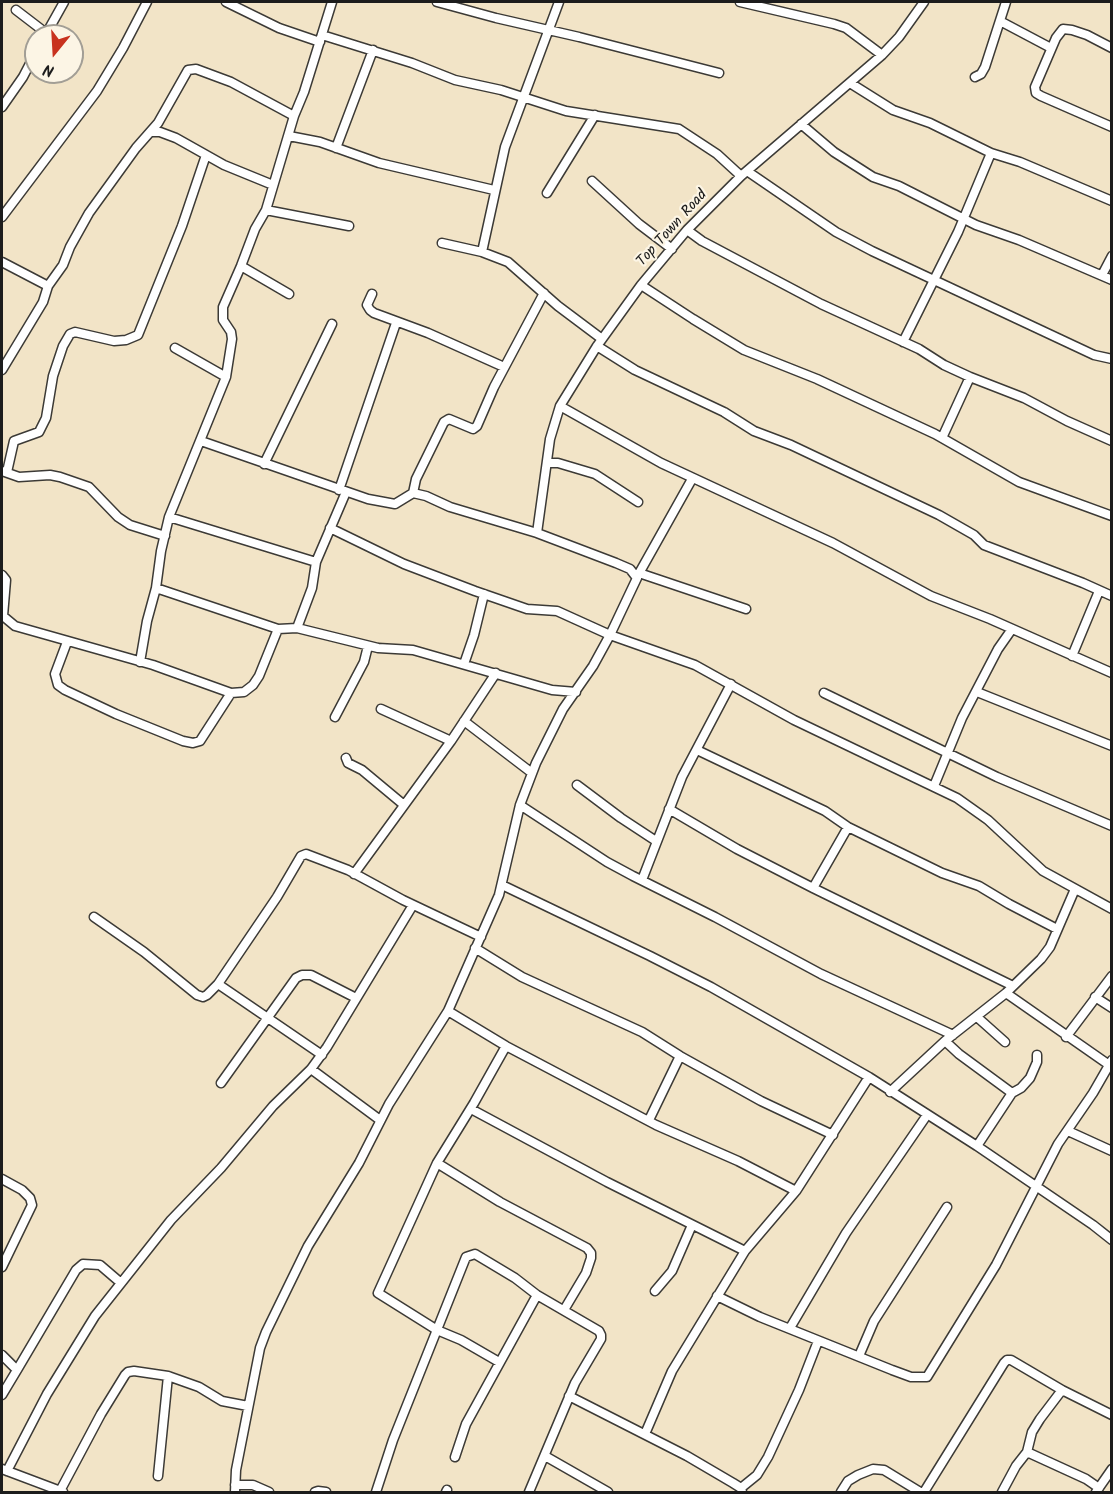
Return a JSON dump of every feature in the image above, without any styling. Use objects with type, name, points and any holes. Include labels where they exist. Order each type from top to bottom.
[{"type":"street","points":[[51,24],[64,2]]},
{"type":"street","points":[[2,218],[97,91],[147,2]]},
{"type":"street","points":[[226,2],[279,28],[373,50],[455,80],[566,111],[679,129],[744,174],[836,232],[932,280],[1095,355],[1112,359]]},
{"type":"street","points":[[140,662],[147,621],[156,588],[160,551],[169,517],[226,377],[232,339],[231,332],[223,320],[223,307],[255,229],[266,210],[332,2]]},
{"type":"street","points":[[437,2],[720,73]]},
{"type":"street","points":[[482,252],[505,147],[559,2]]},
{"type":"street","points":[[740,2],[846,28],[882,55]]},
{"type":"street","name":"Top Town Road","points":[[537,533],[550,440],[560,406],[599,342],[641,285],[687,230],[744,174],[882,55],[899,37],[924,2]]},
{"type":"street","points":[[975,76],[981,74],[985,67],[1000,21],[1003,2]]},
{"type":"street","points":[[16,10],[32,24]]},
{"type":"street","points":[[1000,21],[1051,48]]},
{"type":"street","points":[[1112,48],[1087,35],[1067,29],[1058,34],[1035,87],[1036,93],[1112,127]]},
{"type":"street","points":[[336,148],[373,50]]},
{"type":"street","points":[[2,370],[43,302],[48,286],[63,265],[89,213],[135,148],[158,123],[185,74],[192,69],[206,72],[231,82],[294,116]]},
{"type":"street","points":[[3,102],[24,75]]},
{"type":"street","points":[[850,83],[893,110],[930,123],[992,153],[1020,162],[1112,201]]},
{"type":"street","points":[[547,193],[595,115]]},
{"type":"street","points":[[801,124],[834,152],[873,177],[884,179],[976,225],[1019,240],[1112,280]]},
{"type":"street","points":[[151,132],[160,132],[176,138],[224,165],[273,185]]},
{"type":"street","points":[[289,136],[336,148],[379,163],[494,190]]},
{"type":"street","points":[[903,342],[964,218],[992,153]]},
{"type":"street","points":[[165,536],[124,521],[89,487],[50,475],[19,477],[4,471],[14,441],[39,432],[46,418],[52,376],[70,334],[83,333],[114,341],[126,340],[138,335],[182,226],[206,155]]},
{"type":"street","points":[[592,181],[639,224],[672,249]]},
{"type":"street","points":[[266,210],[349,226]]},
{"type":"street","points":[[687,230],[702,241],[821,304],[903,342],[970,377],[1024,398],[1075,425],[1112,441]]},
{"type":"street","points":[[442,243],[482,252],[508,262],[599,342],[635,370],[724,412],[754,431],[802,450],[939,515],[974,535],[984,545],[1057,572],[1112,596]]},
{"type":"street","points":[[1102,275],[1112,256]]},
{"type":"street","points":[[2,262],[48,286]]},
{"type":"street","points":[[241,266],[289,294]]},
{"type":"street","points":[[641,285],[744,350],[817,379],[942,438],[1018,482],[1112,516]]},
{"type":"street","points":[[413,493],[416,479],[444,422],[449,419],[473,429],[481,417],[504,367],[544,293]]},
{"type":"street","points":[[372,294],[367,305],[370,310],[504,367]]},
{"type":"street","points":[[297,628],[312,588],[316,562],[330,528],[396,323]]},
{"type":"street","points":[[264,464],[332,324]]},
{"type":"street","points":[[175,348],[226,377]]},
{"type":"street","points":[[942,438],[970,377]]},
{"type":"street","points":[[560,406],[692,479],[717,488],[833,543],[931,597],[1012,629],[1112,673]]},
{"type":"street","points":[[201,441],[368,500],[395,504],[413,493],[426,496],[467,513],[537,533],[616,563],[638,575],[746,609]]},
{"type":"street","points":[[547,463],[558,463],[595,474],[638,502]]},
{"type":"street","points":[[269,1492],[253,1485],[235,1489],[236,1470],[260,1347],[289,1283],[309,1246],[359,1163],[380,1120],[448,1011],[502,885],[520,806],[532,773],[563,709],[576,692],[610,635],[638,575],[692,479]]},
{"type":"street","points":[[169,517],[316,562]]},
{"type":"street","points":[[330,528],[404,564],[527,609],[557,611],[610,635],[695,665],[794,720],[934,786],[975,809],[1037,866],[1112,909]]},
{"type":"street","points":[[2,575],[6,580],[3,616],[7,621],[26,631],[140,662],[231,693],[244,692],[253,685],[259,676],[278,629]]},
{"type":"street","points":[[156,588],[278,629],[297,628],[368,646],[413,650],[552,690],[576,692]]},
{"type":"street","points":[[1072,656],[1099,591]]},
{"type":"street","points":[[464,664],[484,594]]},
{"type":"street","points":[[934,786],[962,718],[998,649],[1012,629]]},
{"type":"street","points":[[67,642],[55,674],[58,685],[116,714],[183,741],[193,743],[200,741],[231,693]]},
{"type":"street","points":[[335,717],[364,662],[368,646]]},
{"type":"street","points":[[354,874],[451,741],[496,673]]},
{"type":"street","points":[[642,880],[682,777],[731,684]]},
{"type":"street","points":[[977,692],[1112,746]]},
{"type":"street","points":[[824,693],[948,754],[1112,826]]},
{"type":"street","points":[[381,709],[451,741]]},
{"type":"street","points":[[464,721],[532,773]]},
{"type":"street","points":[[697,750],[825,812],[848,827],[942,873],[979,886],[1057,929]]},
{"type":"street","points":[[346,759],[348,763],[362,770],[404,805]]},
{"type":"street","points":[[577,784],[621,818],[656,841]]},
{"type":"street","points":[[520,806],[607,862],[716,917],[821,974],[953,1035]]},
{"type":"street","points":[[669,809],[737,849],[1010,989],[1066,1037],[1111,1065],[1058,1144],[996,1265],[927,1377],[911,1377],[760,1317],[717,1296]]},
{"type":"street","points":[[813,888],[848,827]]},
{"type":"street","points":[[94,916],[144,951],[197,995],[203,997],[218,984],[277,897],[301,856],[306,854],[354,874],[481,937]]},
{"type":"street","points":[[502,885],[711,987],[869,1077],[977,1146],[1112,1240]]},
{"type":"street","points":[[890,1092],[945,1041],[1010,989],[1041,959],[1050,946],[1075,889]]},
{"type":"street","points":[[249,1406],[222,1401],[199,1387],[168,1376],[134,1371],[125,1375],[100,1414],[62,1492],[4,1470],[95,1316],[171,1220],[221,1168],[259,1122],[312,1069],[413,905]]},
{"type":"street","points":[[475,948],[522,977],[642,1032],[761,1101],[833,1135]]},
{"type":"street","points":[[221,1083],[296,978],[311,975],[356,998]]},
{"type":"street","points":[[1066,1037],[1112,976]]},
{"type":"street","points":[[218,984],[322,1055]]},
{"type":"street","points":[[1095,997],[1112,1008]]},
{"type":"street","points":[[448,1011],[506,1046],[670,1132],[738,1161],[796,1191]]},
{"type":"street","points":[[977,1017],[1005,1042]]},
{"type":"street","points":[[945,1041],[1012,1093]]},
{"type":"street","points":[[499,1362],[461,1340],[436,1330],[378,1293],[437,1163],[471,1109],[506,1046]]},
{"type":"street","points":[[977,1146],[1012,1093],[1021,1088],[1030,1078],[1037,1062],[1037,1055]]},
{"type":"street","points":[[650,1120],[680,1056]]},
{"type":"street","points":[[312,1069],[380,1120]]},
{"type":"street","points":[[645,1434],[672,1371],[745,1251],[796,1191],[869,1077]]},
{"type":"street","points":[[471,1109],[607,1182],[745,1251]]},
{"type":"street","points":[[790,1328],[846,1233],[927,1115]]},
{"type":"street","points":[[1068,1131],[1112,1151]]},
{"type":"street","points":[[437,1163],[500,1202],[587,1248],[591,1253],[591,1258],[586,1273],[564,1310]]},
{"type":"street","points":[[2,1179],[22,1190],[30,1198],[32,1205],[2,1268]]},
{"type":"street","points":[[859,1356],[882,1308],[947,1207]]},
{"type":"street","points":[[655,1291],[672,1271],[692,1225]]},
{"type":"street","points":[[376,1492],[393,1440],[436,1330],[466,1257],[470,1255],[479,1255],[537,1295],[599,1331],[601,1335],[601,1339],[582,1369],[569,1396],[529,1492]]},
{"type":"street","points":[[2,1395],[76,1270],[83,1263],[100,1265],[121,1283]]},
{"type":"street","points":[[454,1457],[466,1424],[537,1295]]},
{"type":"street","points":[[569,1396],[645,1434],[742,1490],[757,1474],[768,1457],[818,1341]]},
{"type":"street","points":[[2,1355],[17,1370]]},
{"type":"street","points":[[841,1492],[858,1474],[873,1469],[884,1470],[922,1492],[1007,1360],[1011,1360],[1062,1390],[1112,1414]]},
{"type":"street","points":[[158,1476],[168,1376]]},
{"type":"street","points":[[1002,1492],[1016,1466],[1027,1452],[1036,1426],[1062,1390]]},
{"type":"street","points":[[1027,1452],[1086,1479],[1098,1490],[1112,1469]]},
{"type":"street","points":[[545,1456],[608,1492]]},
{"type":"street","points":[[315,1492],[326,1492]]}]
